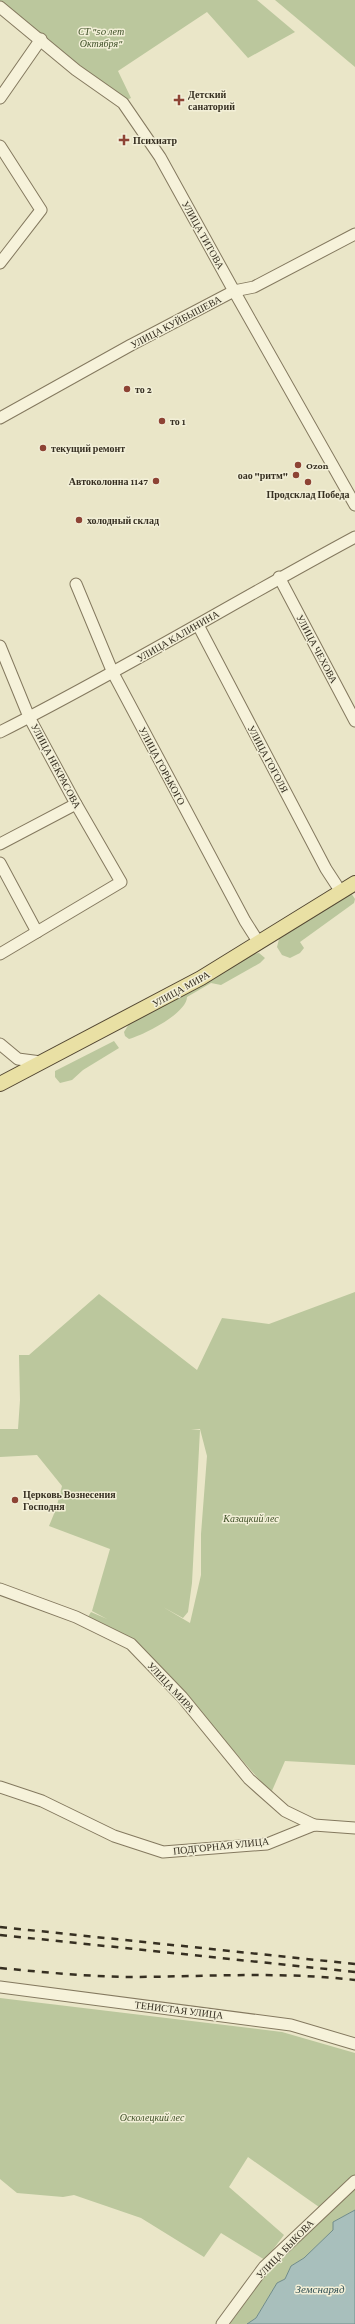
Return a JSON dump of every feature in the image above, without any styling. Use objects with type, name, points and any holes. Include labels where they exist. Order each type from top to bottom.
[{"type":"main road","name":"УЛИЦА МИРА","points":[[0,1084],[194,982],[355,883]]},
{"type":"street","name":"УЛИЦА ТИТОВА","points":[[0,7],[41,39],[76,70],[123,103],[160,157],[355,505]]},
{"type":"street","points":[[0,98],[41,39]]},
{"type":"street","points":[[0,146],[41,210],[0,263]]},
{"type":"street","name":"УЛИЦА КУЙБЫШЕВА","points":[[0,418],[131,345],[234,291],[254,287],[355,234]]},
{"type":"street","name":"УЛИЦА КАЛИНИНА","points":[[0,732],[113,673],[279,577],[355,537]]},
{"type":"street","name":"УЛИЦА ЧЕХОВА","points":[[279,577],[355,721]]},
{"type":"street","name":"УЛИЦА ГОРЬКОГО","points":[[76,584],[113,673],[245,921],[259,943]]},
{"type":"street","name":"УЛИЦА ГОГОЛЯ","points":[[198,625],[326,868],[341,892]]},
{"type":"street","name":"УЛИЦА НЕКРАСОВА","points":[[0,646],[30,717],[76,804],[121,882],[37,932]]},
{"type":"street","points":[[0,844],[76,804]]},
{"type":"street","points":[[0,863],[37,932],[0,954]]},
{"type":"street","points":[[0,1044],[18,1059],[41,1062]]},
{"type":"street","name":"УЛИЦА МИРА","points":[[0,1589],[76,1617],[130,1644],[182,1697],[249,1779],[285,1811],[314,1825]]},
{"type":"street","name":"ПОДГОРНАЯ УЛИЦА","points":[[0,1787],[42,1801],[114,1836],[163,1852],[267,1844],[314,1825],[355,1828]]},
{"type":"street","name":"ТЕНИСТАЯ УЛИЦА","points":[[0,1987],[291,2025],[355,2044]]},
{"type":"street","name":"УЛИЦА БЫКОВА","points":[[222,2324],[264,2267],[355,2181]]},
{"type":"green space","name":"СТ \"50 лет Октября\"","points":[[0,0],[257,0],[295,32],[248,58],[207,12],[118,71],[131,98],[124,101],[81,69],[0,3]]},
{"type":"green space","points":[[275,0],[355,0],[355,67]]},
{"type":"green space","points":[[351,893],[355,899],[354,903],[300,942],[304,948],[300,953],[290,958],[282,955],[277,947],[279,939]]},
{"type":"green space","points":[[259,953],[265,958],[260,963],[221,985],[211,983],[187,997],[180,1010],[154,1028],[129,1039],[125,1036],[124,1032],[129,1024],[251,954]]},
{"type":"green space","points":[[114,1041],[119,1048],[83,1070],[72,1080],[60,1083],[55,1077],[55,1071]]},
{"type":"green space","name":"Казацкий лес","points":[[355,1292],[355,1765],[285,1761],[271,1793],[170,1678],[88,1617],[91,1612],[107,1619],[92,1611],[110,1549],[49,1526],[56,1509],[62,1486],[37,1455],[0,1457],[0,1429],[18,1429],[20,1400],[19,1355],[29,1355],[99,1294],[197,1370],[222,1318],[269,1324]],"holes":[[[200,1429],[207,1456],[201,1534],[201,1575],[190,1623],[163,1607],[183,1618],[188,1612],[192,1583],[200,1430],[191,1430]]]},
{"type":"green space","name":"Осколецкий лес","points":[[0,1998],[282,2032],[355,2053],[355,2176],[319,2207],[248,2157],[229,2187],[284,2235],[265,2260],[221,2233],[204,2257],[141,2218],[74,2195],[63,2197],[17,2193],[0,2179]]},
{"type":"green space","points":[[355,2186],[355,2210],[333,2222],[333,2230],[304,2258],[291,2266],[285,2279],[277,2283],[256,2318],[247,2324],[230,2324],[271,2267]]},
{"type":"water","name":"Земснаряд","points":[[355,2210],[355,2324],[247,2324],[256,2318],[277,2283],[285,2279],[291,2266],[304,2258],[333,2230],[333,2222]]},
{"type":"railway","points":[[0,1927],[355,1964]]},
{"type":"railway","points":[[0,1935],[355,1972]]},
{"type":"railway","points":[[0,1968],[62,1974],[124,1977],[269,1975],[326,1977],[355,1980]]},
{"type":"place","name":"Детский санаторий","points":[[179,100]]},
{"type":"place","name":"Психиатр","points":[[124,140]]},
{"type":"place","name":"то 2","points":[[127,389]]},
{"type":"place","name":"то 1","points":[[162,421]]},
{"type":"place","name":"текущий ремонт","points":[[43,448]]},
{"type":"place","name":"Ozon","points":[[298,465]]},
{"type":"place","name":"оао \"ритм\"","points":[[296,475]]},
{"type":"place","name":"Автоколонна 1147","points":[[156,481]]},
{"type":"place","name":"Продсклад Победа","points":[[308,482]]},
{"type":"place","name":"холодный склад","points":[[79,520]]},
{"type":"place","name":"Церковь Вознесения Господня","points":[[15,1500]]}]
